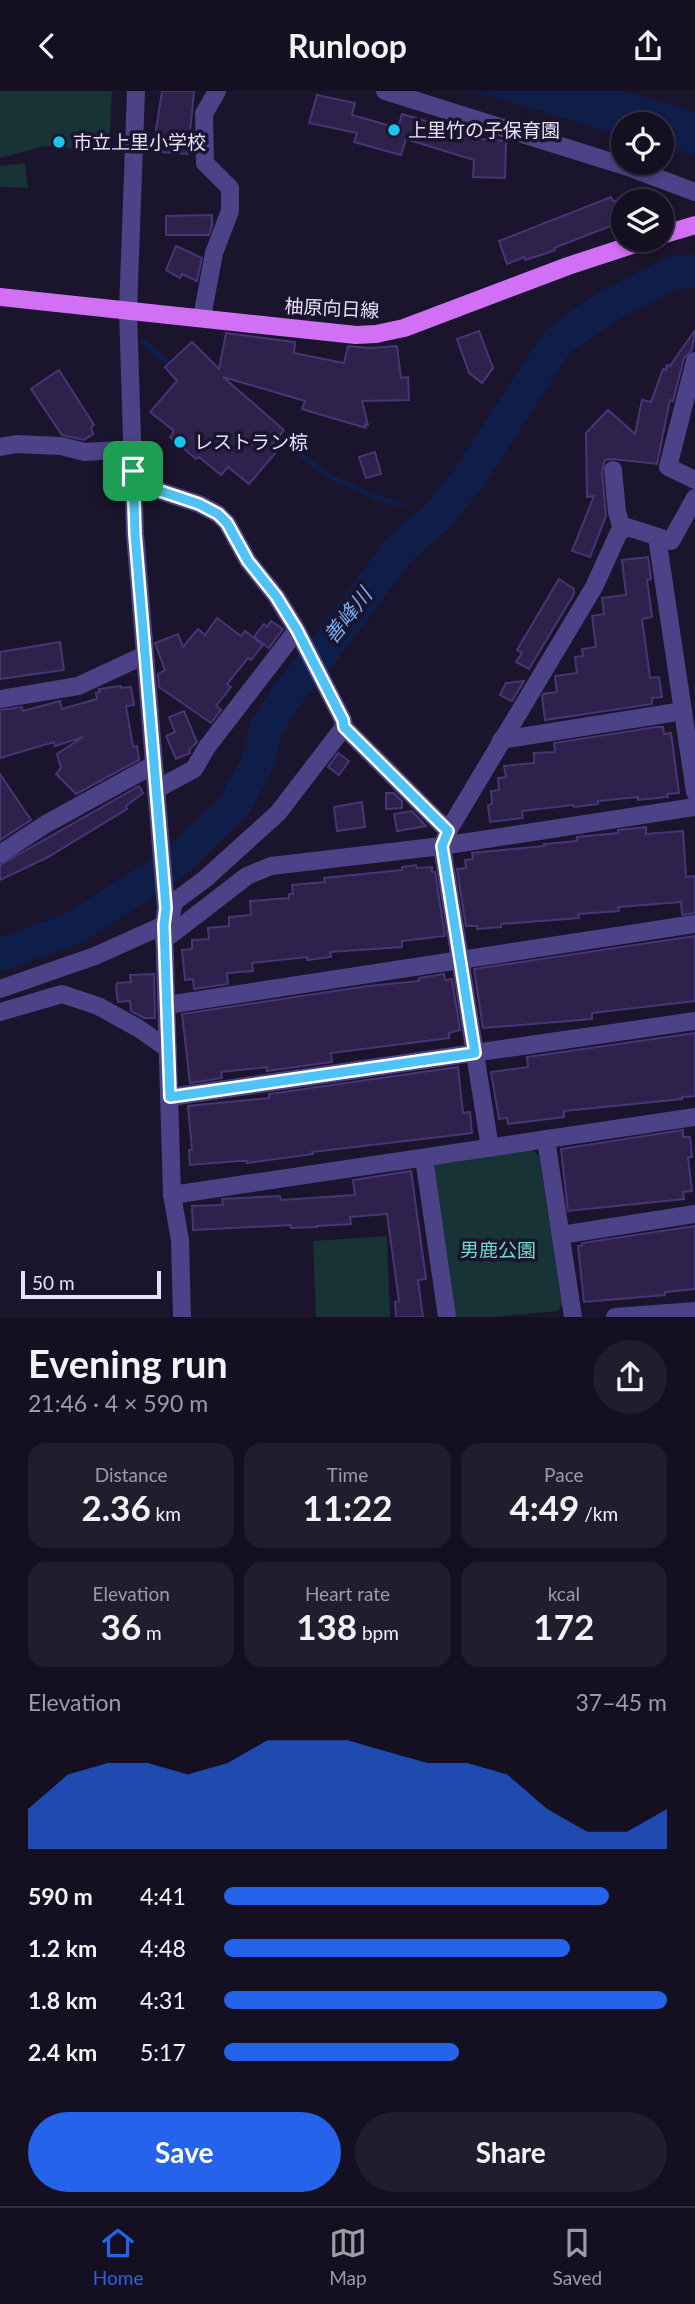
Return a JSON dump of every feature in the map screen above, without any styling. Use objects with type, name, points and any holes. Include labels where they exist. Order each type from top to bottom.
[{"type":"main road","points":[[674,231],[695,225]]},
{"type":"main road","name":"柚原向日線","points":[[0,297],[356,335],[390,332],[613,252]]},
{"type":"street","points":[[136,91],[128,311],[135,534],[165,924],[173,1195],[180,1240],[182,1317]]},
{"type":"street","points":[[202,317],[214,253],[230,211],[230,188],[205,163],[204,114],[217,91]]},
{"type":"street","points":[[384,91],[631,168],[695,192]]},
{"type":"street","points":[[695,361],[668,467],[695,480]]},
{"type":"street","points":[[0,447],[61,446],[71,451],[85,452],[119,450],[154,489],[199,504],[218,514],[227,523],[248,561],[276,596],[297,630],[343,723],[445,839],[460,960],[490,1148]]},
{"type":"street","points":[[613,470],[615,502],[622,529]]},
{"type":"street","points":[[445,839],[501,740],[594,587],[619,532],[627,527],[671,541],[695,498]]},
{"type":"street","points":[[657,537],[695,792]]},
{"type":"street","points":[[157,795],[194,769],[207,747],[297,630]]},
{"type":"street","points":[[0,699],[78,686],[145,655]]},
{"type":"street","points":[[501,740],[683,711]]},
{"type":"street","points":[[165,924],[174,902],[215,870],[278,813],[343,723]]},
{"type":"street","points":[[0,854],[46,824],[153,765]]},
{"type":"street","points":[[0,989],[95,955],[165,924],[247,876],[271,866],[445,839],[695,807]]},
{"type":"street","points":[[167,1005],[695,924]]},
{"type":"street","points":[[0,1012],[62,995],[98,1006],[138,1028],[168,1049]]},
{"type":"street","points":[[170,1097],[695,1021]]},
{"type":"street","points":[[173,1195],[695,1117]]},
{"type":"street","points":[[546,1139],[573,1317]]},
{"type":"street","points":[[424,1158],[447,1317]]},
{"type":"street","points":[[561,1235],[695,1214]]},
{"type":"street","points":[[615,1317],[695,1311]]},
{"type":"green space","points":[[0,91],[112,91],[109,152],[45,146],[0,158]]},
{"type":"green space","points":[[25,163],[28,188],[0,187],[0,166]]},
{"type":"green space","name":"男鹿公園","points":[[530,1148],[539,1156],[562,1304],[558,1311],[495,1317],[455,1317],[432,1169],[437,1162]]},
{"type":"green space","points":[[387,1236],[390,1317],[316,1317],[313,1241]]},
{"type":"water","points":[[474,91],[626,91],[695,112],[695,155],[674,149],[674,112],[611,112],[611,132]]},
{"type":"building","points":[[162,91],[194,91],[188,154],[162,152],[164,144],[154,143]]},
{"type":"building","points":[[317,95],[355,103],[352,115],[398,128],[402,114],[458,130],[456,137],[506,141],[505,178],[473,177],[474,160],[406,139],[401,155],[354,142],[357,133],[309,123]]},
{"type":"building","points":[[611,197],[611,226],[554,248],[555,250],[507,264],[499,241]]},
{"type":"building","points":[[212,215],[209,235],[166,235],[166,216]]},
{"type":"building","points":[[176,246],[202,258],[197,281],[182,274],[180,278],[166,270]]},
{"type":"building","points":[[695,330],[692,350],[684,358],[673,401],[670,400],[657,464],[605,460],[602,471],[606,516],[590,557],[572,551],[594,496],[587,497],[586,433],[608,410],[635,434],[642,400],[651,402],[663,369],[666,370],[667,365],[670,366]]},
{"type":"building","points":[[479,331],[493,368],[482,383],[469,373],[457,339]]},
{"type":"building","points":[[226,333],[295,342],[294,353],[344,363],[348,346],[397,346],[401,378],[408,377],[409,400],[362,401],[368,425],[365,424],[366,428],[302,409],[305,401],[223,377],[284,430],[271,446],[277,451],[249,484],[228,467],[221,475],[199,457],[196,459],[170,437],[174,431],[150,412],[177,381],[165,367],[192,342],[219,369]]},
{"type":"building","points":[[59,370],[94,425],[91,427],[93,434],[84,440],[62,435],[31,389]]},
{"type":"building","points":[[375,452],[381,474],[366,478],[359,457]]},
{"type":"building","points":[[648,557],[651,579],[647,580],[652,617],[642,619],[650,678],[659,677],[662,697],[652,698],[652,704],[545,720],[542,696],[557,692],[555,676],[577,673],[575,657],[583,656],[582,649],[596,647],[592,616],[604,614],[602,598],[626,595],[622,560]]},
{"type":"building","points":[[559,579],[574,589],[574,594],[529,669],[516,662],[522,653],[517,650]]},
{"type":"building","points":[[217,618],[241,636],[245,631],[263,645],[251,660],[248,658],[227,684],[231,687],[216,706],[221,710],[211,723],[159,687],[158,674],[165,670],[155,643],[178,634],[183,647],[198,629],[205,635]]},
{"type":"building","points":[[271,621],[283,629],[269,648],[254,637],[264,624],[267,627]]},
{"type":"building","points":[[60,642],[64,670],[0,679],[0,652]]},
{"type":"building","points":[[524,681],[512,701],[500,695],[506,683]]},
{"type":"building","points":[[131,687],[134,705],[126,706],[133,747],[137,746],[139,760],[76,794],[56,774],[61,768],[57,754],[83,737],[55,746],[54,742],[0,758],[0,710],[22,707],[23,711],[60,701],[62,709],[97,699],[96,693],[100,692],[99,689]]},
{"type":"building","points":[[184,711],[197,742],[189,750],[190,753],[176,759],[166,736],[175,732],[169,717]]},
{"type":"building","points":[[663,727],[664,734],[671,733],[679,793],[667,794],[668,797],[638,800],[638,797],[598,801],[598,804],[574,807],[522,811],[523,818],[490,822],[488,805],[492,804],[491,791],[499,790],[498,778],[506,777],[504,766],[534,763],[534,753],[555,752],[554,743]]},
{"type":"building","points":[[338,753],[349,761],[339,775],[328,767]]},
{"type":"building","points":[[0,774],[31,820],[0,840]]},
{"type":"building","points":[[139,786],[143,793],[126,806],[127,809],[48,857],[0,880],[0,865]]},
{"type":"building","points":[[386,793],[394,793],[402,801],[402,808],[386,809]]},
{"type":"building","points":[[362,802],[365,827],[337,831],[334,807]]},
{"type":"building","points":[[412,811],[426,826],[397,831],[394,814]]},
{"type":"building","points":[[646,827],[646,834],[683,831],[686,877],[695,876],[695,913],[682,915],[681,902],[618,907],[619,911],[578,914],[579,918],[501,924],[501,927],[477,929],[477,926],[466,926],[457,869],[466,868],[465,860],[473,859],[472,853],[545,846],[544,844],[577,841],[577,837]]},
{"type":"building","points":[[416,865],[417,868],[432,867],[432,872],[435,872],[445,936],[402,941],[402,947],[330,952],[331,957],[252,963],[253,971],[227,973],[228,984],[194,989],[193,979],[185,980],[182,950],[192,949],[192,940],[209,939],[208,928],[229,926],[229,917],[251,915],[250,901],[289,898],[289,894],[293,894],[292,885],[325,882],[324,878],[402,870],[402,867]]},
{"type":"building","points":[[695,936],[695,1001],[592,1013],[592,1019],[483,1028],[474,969]]},
{"type":"building","points":[[154,974],[155,1018],[144,1018],[131,1011],[130,1001],[118,1002],[117,983],[131,982],[130,975]]},
{"type":"building","points":[[444,974],[445,980],[452,979],[460,1030],[449,1033],[449,1038],[331,1053],[332,1062],[267,1071],[267,1067],[221,1072],[222,1078],[190,1083],[182,1014],[419,981],[419,978]]},
{"type":"building","points":[[695,1033],[695,1096],[564,1111],[564,1117],[508,1124],[507,1118],[499,1119],[491,1072],[528,1067],[527,1057]]},
{"type":"building","points":[[458,1067],[463,1113],[470,1112],[472,1133],[312,1152],[313,1154],[247,1163],[239,1161],[190,1165],[189,1150],[192,1150],[188,1106],[269,1098],[269,1094]]},
{"type":"building","points":[[683,1130],[683,1137],[690,1137],[692,1157],[688,1157],[692,1191],[683,1192],[684,1199],[568,1211],[561,1149]]},
{"type":"building","points":[[411,1171],[426,1279],[418,1280],[423,1317],[396,1317],[395,1302],[399,1301],[387,1214],[350,1217],[351,1224],[317,1227],[291,1228],[291,1225],[193,1230],[192,1206],[223,1205],[222,1199],[280,1196],[281,1200],[355,1195],[353,1180]]},
{"type":"building","points":[[695,1226],[695,1289],[665,1292],[665,1295],[584,1302],[578,1246],[582,1246],[582,1243]]},
{"type":"waterway","name":"善峰川","points":[[0,955],[76,927],[175,863],[235,805],[259,760],[266,729],[287,695],[399,550],[439,515],[468,479],[557,342],[608,306],[673,273],[695,271]]},
{"type":"waterway","points":[[143,341],[172,366]]},
{"type":"waterway","points":[[273,434],[329,476],[375,497],[402,505]]},
{"type":"place","name":"上里竹の子保育園","points":[[394,130]]},
{"type":"place","name":"市立上里小学校","points":[[59,142]]},
{"type":"place","name":"レストラン椋","points":[[180,442]]},
{"type":"route","points":[[133,471],[154,489],[199,504],[218,514],[227,523],[248,561],[276,596],[297,630],[343,720],[344,727],[448,831],[442,846],[475,1053],[170,1097],[164,925],[166,908],[135,534],[133,471]]}]
